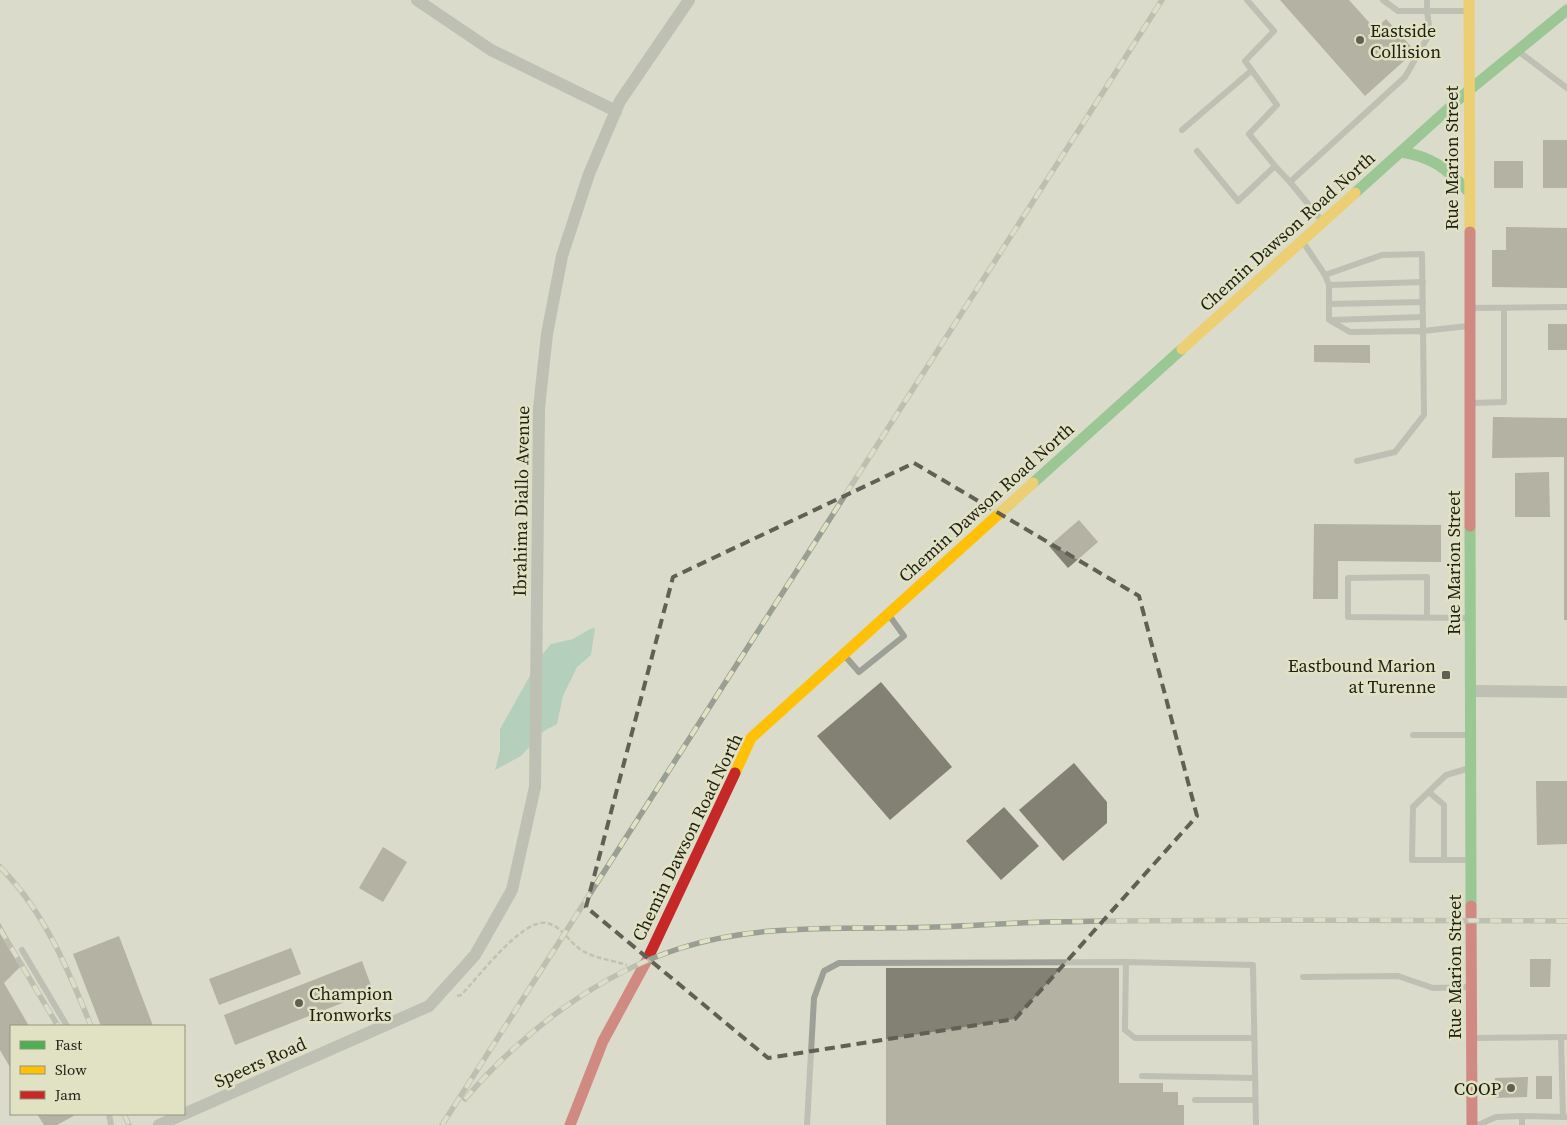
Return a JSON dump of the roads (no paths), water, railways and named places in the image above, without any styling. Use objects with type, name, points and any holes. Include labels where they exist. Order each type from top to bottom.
[{"type":"street","points":[[417,0],[491,50],[616,111]]},
{"type":"street","name":"Ibrahima Diallo Avenue","points":[[429,1006],[474,955],[512,890],[535,787],[539,408],[546,343],[562,256],[589,174],[620,101],[689,0]]},
{"type":"street","name":"Rue Marion Street","points":[[1469,6],[1472,1125]]},
{"type":"street","name":"Chemin Dawson Road North","points":[[570,1125],[603,1041],[640,973],[751,738],[1468,91],[1567,10]]},
{"type":"street","points":[[1401,152],[1423,155],[1437,160],[1468,191]]},
{"type":"street","points":[[1471,691],[1567,692]]},
{"type":"street","name":"Speers Road","points":[[185,1114],[429,1006]]},
{"type":"street","name":"Speers Road","points":[[159,1125],[182,1115]]},
{"type":"lane","points":[[1247,0],[1274,32],[1245,61],[1277,105],[1249,134],[1323,222]]},
{"type":"lane","points":[[1382,0],[1398,11],[1427,11],[1469,6]]},
{"type":"lane","points":[[1290,182],[1405,76],[1430,33],[1427,0]]},
{"type":"lane","points":[[1518,51],[1567,88]]},
{"type":"lane","points":[[1182,130],[1251,71]]},
{"type":"lane","points":[[1197,151],[1238,201],[1275,166]]},
{"type":"lane","points":[[1302,240],[1325,275],[1328,285],[1330,320]]},
{"type":"lane","points":[[1325,275],[1382,255],[1422,254],[1424,416],[1395,452],[1357,461]]},
{"type":"lane","points":[[1328,285],[1423,282]]},
{"type":"lane","points":[[1329,304],[1423,302]]},
{"type":"lane","points":[[1469,308],[1567,307]]},
{"type":"lane","points":[[1469,403],[1504,402],[1504,308]]},
{"type":"lane","points":[[1330,320],[1423,317]]},
{"type":"lane","points":[[1330,320],[1350,332],[1423,331],[1469,326]]},
{"type":"lane","points":[[1426,616],[1427,577],[1348,578],[1348,617],[1426,616],[1470,618]]},
{"type":"lane","points":[[843,654],[859,672],[904,636],[888,614]]},
{"type":"lane","points":[[1413,735],[1471,735]]},
{"type":"lane","points":[[1471,768],[1446,775],[1413,808],[1412,860],[1472,860]]},
{"type":"lane","points":[[1430,793],[1444,804],[1444,860]]},
{"type":"lane","points":[[22,950],[66,1025]]},
{"type":"lane","points":[[1126,962],[1125,1030],[1135,1038],[1253,1038]]},
{"type":"lane","points":[[808,1125],[814,998],[824,971],[839,963],[1126,962],[1253,965],[1256,1125]]},
{"type":"lane","points":[[1303,977],[1398,976],[1433,988],[1472,987]]},
{"type":"lane","points":[[1472,1038],[1564,1037],[1565,1117],[1496,1116],[1478,1125]]},
{"type":"lane","points":[[1142,1076],[1254,1078]]},
{"type":"lane","points":[[1195,1100],[1255,1100]]},
{"type":"lane","points":[[1522,1116],[1522,1125]]},
{"type":"railway","points":[[442,1125],[1162,0]]},
{"type":"railway","points":[[0,867],[30,902],[42,922],[64,962],[91,1025]]},
{"type":"railway","points":[[465,1099],[487,1074],[536,1029],[563,1008],[591,990],[650,959],[681,948],[743,934],[806,929],[934,927],[1045,922],[1241,920],[1567,921]]},
{"type":"railway","points":[[0,929],[57,1025]]},
{"type":"railway","points":[[124,1115],[129,1125]]},
{"type":"place","name":"Eastside Collision","points":[[1360,40]]},
{"type":"place","name":"Eastbound Marion at Turenne","points":[[1446,675]]},
{"type":"place","name":"Champion Ironworks","points":[[299,1003]]},
{"type":"place","name":"COOP","points":[[1511,1088]]}]
